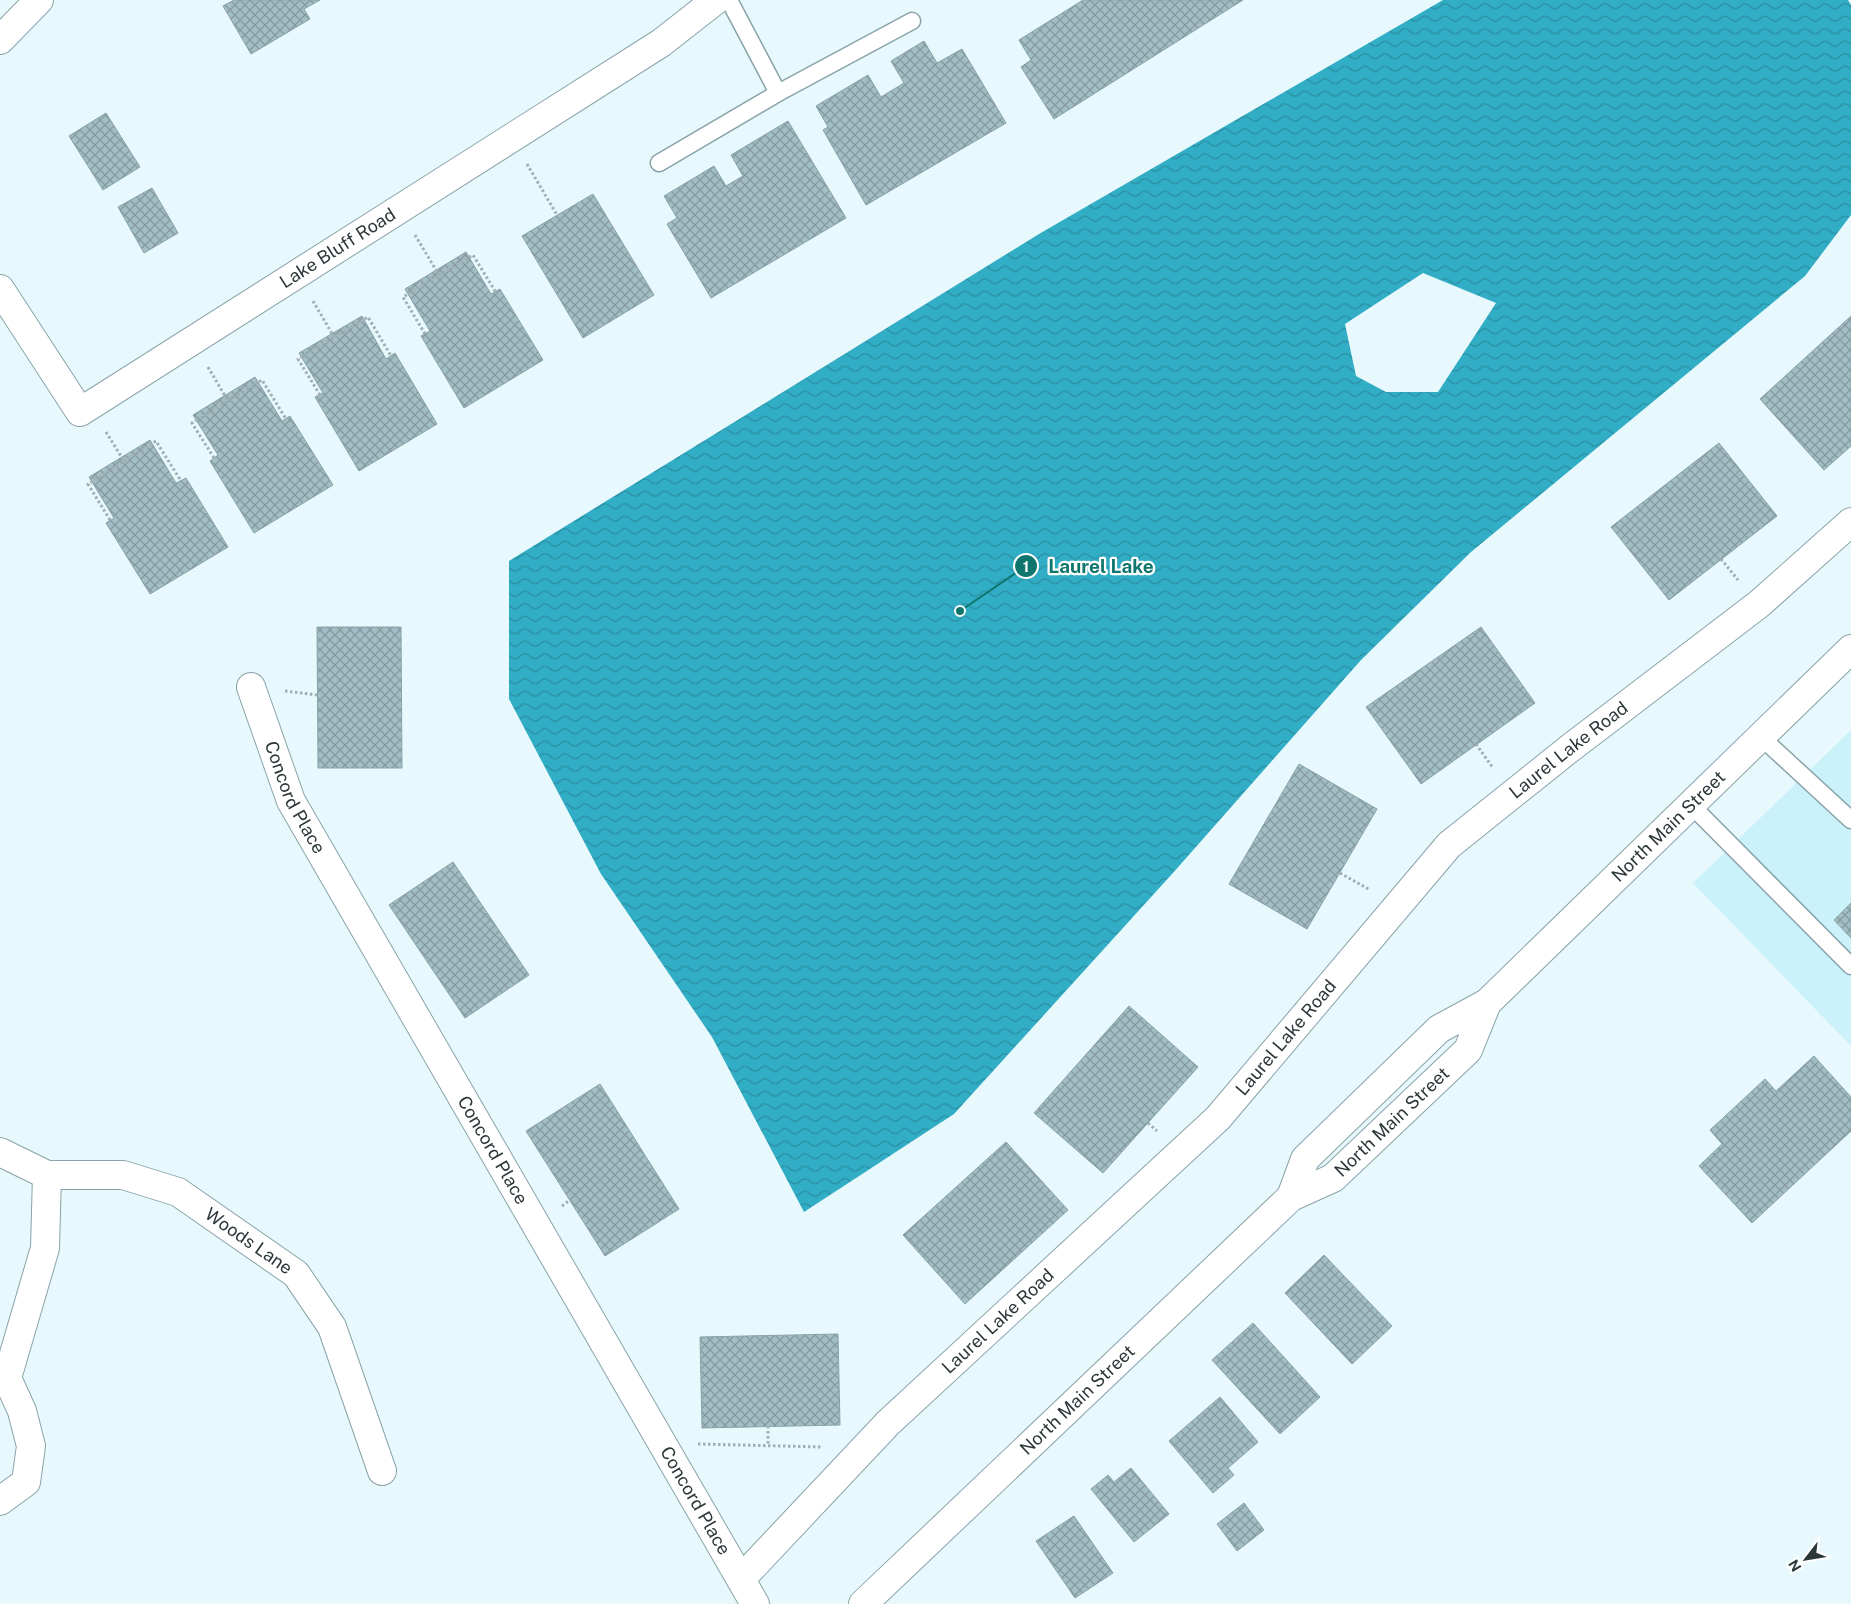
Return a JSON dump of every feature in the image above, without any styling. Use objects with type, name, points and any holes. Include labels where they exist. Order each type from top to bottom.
[{"type":"street","points":[[0,40],[39,0]]},
{"type":"street","name":"Lake Bluff Road","points":[[0,289],[80,412],[661,43],[716,0]]},
{"type":"street","name":"Laurel Lake Road","points":[[740,1579],[888,1423],[1218,1118],[1449,845],[1569,749],[1759,604],[1851,522]]},
{"type":"street","name":"North Main Street","points":[[863,1604],[1291,1197],[1305,1159],[1439,1029],[1486,1003],[1851,649]]},
{"type":"street","name":"Concord Place","points":[[251,687],[291,801],[755,1604]]},
{"type":"street","name":"Woods Lane","points":[[0,1152],[47,1175],[123,1175],[178,1192],[296,1274],[332,1327],[382,1471]]},
{"type":"street","points":[[0,1501],[26,1482],[31,1446],[22,1411],[4,1380],[45,1248],[47,1175]]},
{"type":"lane","points":[[729,0],[778,92]]},
{"type":"lane","points":[[658,163],[778,92],[912,21]]},
{"type":"lane","points":[[1761,737],[1851,820]]},
{"type":"lane","points":[[1691,805],[1851,966]]},
{"type":"path","points":[[511,138],[558,215]]},
{"type":"path","points":[[399,210],[439,275]]},
{"type":"path","points":[[425,334],[403,297],[473,255],[495,291]]},
{"type":"path","points":[[297,274],[334,337]]},
{"type":"path","points":[[320,395],[298,359],[368,316],[391,356]]},
{"type":"path","points":[[192,341],[228,401]]},
{"type":"path","points":[[214,458],[192,423],[262,380],[286,418]]},
{"type":"path","points":[[110,520],[88,484],[156,441],[180,481]]},
{"type":"path","points":[[768,1426],[768,1446]]},
{"type":"path","points":[[662,1443],[865,1447]]},
{"type":"shaded area","points":[[1851,730],[1851,1046],[1693,883]]},
{"type":"water","points":[[1443,0],[1848,0],[1851,5],[1851,215],[1805,276],[1471,552],[1361,660],[1172,874],[954,1114],[804,1212],[712,1037],[601,874],[509,699],[509,561],[1039,234]],"holes":[[[1423,273],[1496,303],[1438,392],[1386,392],[1356,376],[1345,324]]]},
{"type":"building","points":[[234,0],[320,0],[304,9],[310,19],[251,54],[223,6]]},
{"type":"building","points":[[1083,0],[1243,0],[1054,119],[1021,67],[1031,60],[1019,40]]},
{"type":"building","points":[[924,41],[937,63],[962,49],[1006,123],[866,205],[823,130],[828,127],[816,106],[868,75],[881,97],[904,83],[891,61]]},
{"type":"building","points":[[106,113],[140,167],[103,190],[69,136]]},
{"type":"building","points":[[788,121],[846,218],[711,298],[667,224],[677,218],[664,196],[714,166],[726,186],[743,176],[731,155]]},
{"type":"building","points":[[152,188],[178,233],[144,253],[118,207]]},
{"type":"building","points":[[593,194],[654,295],[583,338],[522,236]]},
{"type":"building","points":[[466,252],[491,294],[500,289],[543,360],[464,408],[421,336],[430,331],[405,289]]},
{"type":"building","points":[[362,316],[386,359],[395,353],[437,424],[359,471],[315,397],[323,393],[299,353]]},
{"type":"building","points":[[1851,316],[1851,446],[1824,470],[1760,399]]},
{"type":"building","points":[[255,377],[282,421],[290,416],[333,485],[254,533],[210,461],[218,455],[193,415]]},
{"type":"building","points":[[150,440],[176,483],[186,478],[228,547],[150,594],[106,523],[114,518],[89,477]]},
{"type":"building","points":[[1719,443],[1777,516],[1669,600],[1611,527]]},
{"type":"building","points":[[317,627],[401,627],[402,768],[318,768]]},
{"type":"building","points":[[1481,627],[1535,703],[1421,784],[1366,707]]},
{"type":"building","points":[[1299,764],[1377,809],[1307,929],[1229,884]]},
{"type":"building","points":[[453,862],[529,975],[465,1018],[389,905]]},
{"type":"building","points":[[1851,903],[1851,938],[1834,920]]},
{"type":"building","points":[[1129,1006],[1198,1067],[1103,1173],[1034,1113]]},
{"type":"building","points":[[1814,1056],[1851,1097],[1851,1131],[1752,1223],[1699,1166],[1722,1144],[1710,1130],[1765,1079],[1776,1091]]},
{"type":"building","points":[[600,1084],[679,1209],[605,1256],[526,1131]]},
{"type":"building","points":[[1006,1142],[1068,1210],[965,1304],[903,1235]]},
{"type":"building","points":[[1324,1255],[1392,1326],[1352,1364],[1285,1293]]},
{"type":"building","points":[[1253,1323],[1320,1397],[1280,1434],[1212,1360]]},
{"type":"building","points":[[838,1334],[840,1425],[702,1428],[700,1337]]},
{"type":"building","points":[[1220,1397],[1258,1442],[1228,1468],[1234,1475],[1213,1493],[1169,1441]]},
{"type":"building","points":[[1131,1468],[1169,1514],[1134,1542],[1091,1489],[1108,1475],[1114,1482]]},
{"type":"building","points":[[1244,1503],[1264,1530],[1237,1551],[1217,1524]]},
{"type":"building","points":[[1074,1516],[1113,1573],[1075,1598],[1036,1541]]},
{"type":"place","name":"Laurel Lake","points":[[960,611]]}]
